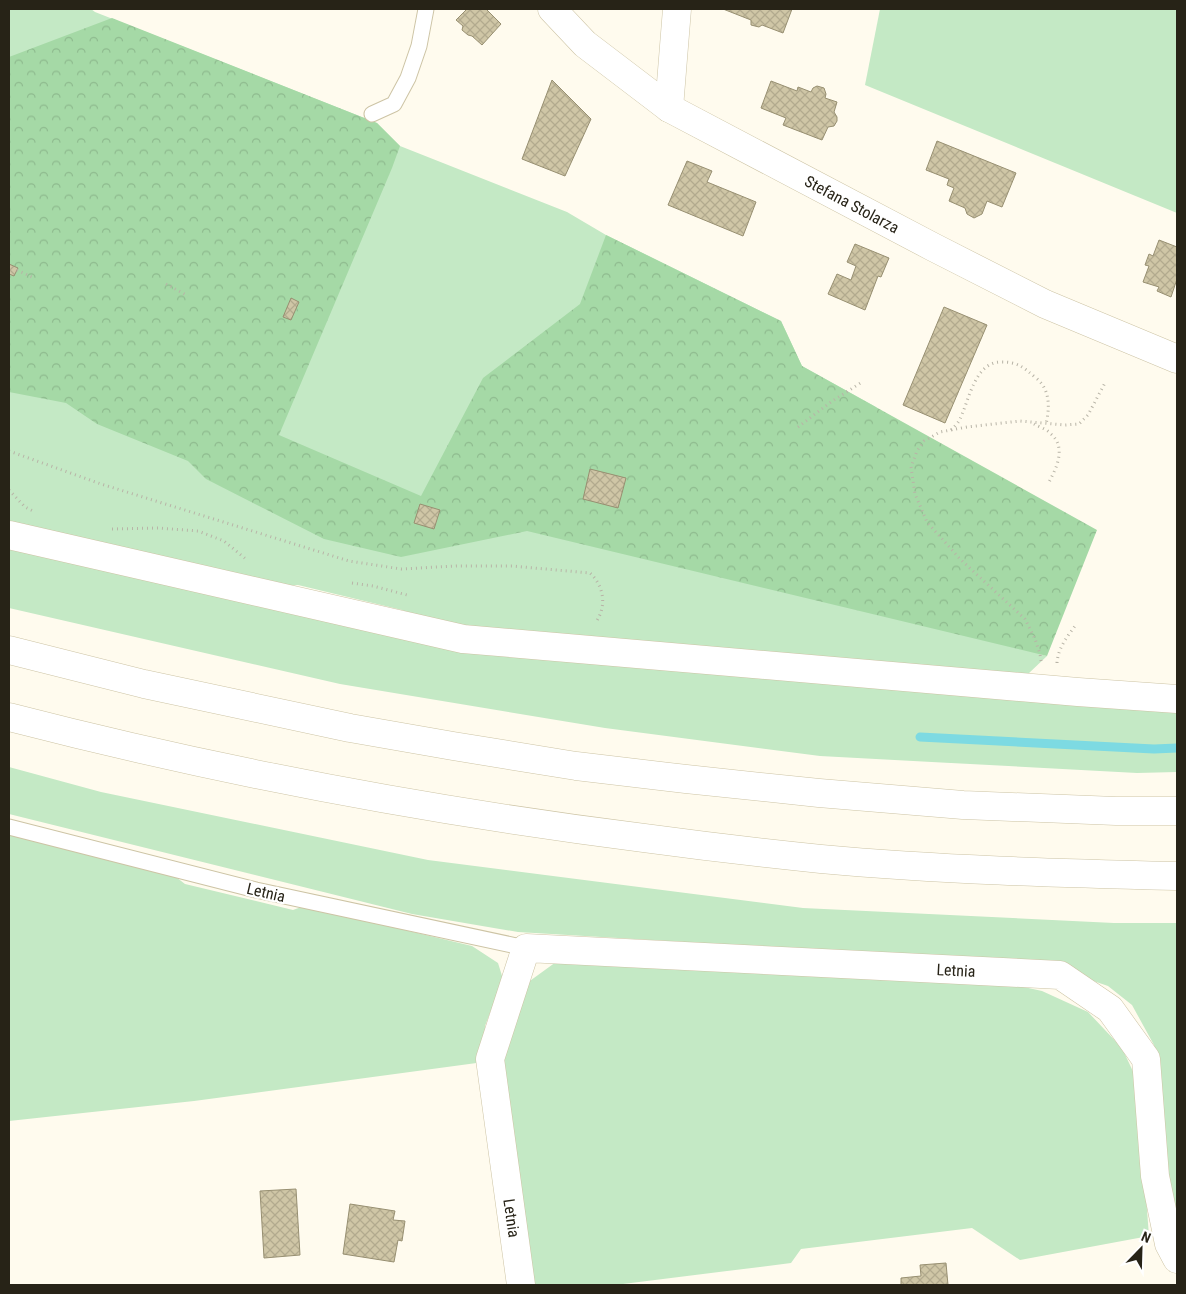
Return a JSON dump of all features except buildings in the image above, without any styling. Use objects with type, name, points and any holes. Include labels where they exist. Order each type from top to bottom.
[{"type":"main road","name":"Stefana Stolarza","points":[[552,9],[585,44],[669,108],[1045,304],[1177,359]]},
{"type":"main road","points":[[669,108],[677,9]]},
{"type":"main road","points":[[9,535],[463,639],[1177,699]]},
{"type":"main road","points":[[9,650],[144,684],[350,728],[576,766],[818,793],[963,804],[1116,811],[1177,811]]},
{"type":"main road","points":[[9,717],[174,756],[326,788],[420,806],[558,828],[822,859],[963,869],[1177,876]]},
{"type":"main road","name":"Letnia","points":[[521,1285],[490,1059],[526,948],[1060,975],[1110,1009],[1146,1059],[1155,1176],[1169,1244],[1177,1259]]},
{"type":"lane","points":[[372,114],[394,104],[408,78],[419,46],[426,9]]},
{"type":"lane","name":"Letnia","points":[[9,827],[256,890],[526,948]]},
{"type":"path","points":[[17,270],[34,278]]},
{"type":"path","points":[[166,284],[188,296]]},
{"type":"path","points":[[951,430],[958,422],[977,378],[985,367],[996,362],[1013,362],[1025,369],[1040,382],[1047,395],[1049,411],[1046,424]]},
{"type":"path","points":[[1040,654],[1025,619],[960,559],[927,522],[915,494],[911,467],[917,450],[924,441],[940,432],[967,427],[1020,422],[1079,424],[1088,415],[1106,381]]},
{"type":"path","points":[[798,427],[830,402],[862,382]]},
{"type":"path","points":[[1031,422],[1051,433],[1058,441],[1060,452],[1057,468],[1048,484]]},
{"type":"path","points":[[9,451],[101,484],[349,561],[402,569],[456,566],[512,566],[590,573],[597,579],[603,608],[596,621],[590,624]]},
{"type":"path","points":[[9,490],[25,507],[40,515]]},
{"type":"path","points":[[103,529],[158,528],[198,530],[224,541],[253,565]]},
{"type":"path","points":[[346,582],[373,586],[411,597]]},
{"type":"path","points":[[1057,658],[1063,642],[1075,626]]},
{"type":"green space","points":[[9,9],[91,9],[377,123],[400,146],[567,212],[606,235],[781,321],[802,366],[876,407],[1040,654],[1047,656],[1028,674],[443,628],[402,610],[298,585],[276,587],[9,526]]},
{"type":"green space","points":[[880,9],[1177,9],[1177,213],[865,85]]},
{"type":"green space","points":[[112,18],[377,123],[400,146],[279,435],[421,496],[483,378],[580,304],[606,235],[781,321],[802,366],[1097,530],[1047,656],[527,531],[401,557],[324,539],[206,479],[188,461],[97,424],[66,403],[9,392],[9,57]]},
{"type":"green space","points":[[9,541],[466,648],[1095,707],[1105,705],[1177,712],[1177,772],[1137,773],[820,756],[605,728],[340,684],[9,608]]},
{"type":"green space","points":[[9,767],[101,792],[428,860],[803,908],[1114,923],[1177,923],[1177,1232],[1172,1211],[1154,1045],[1132,1005],[1108,986],[1067,972],[954,958],[518,932],[412,914],[9,814]]},
{"type":"green space","points":[[9,833],[172,874],[185,884],[293,910],[304,906],[472,946],[498,963],[503,979],[485,1026],[484,1062],[194,1101],[9,1121]]},
{"type":"green space","points":[[556,962],[1001,982],[1042,991],[1088,1012],[1122,1048],[1137,1080],[1149,1236],[1020,1260],[972,1228],[801,1249],[791,1263],[615,1285],[534,1285],[502,1046],[527,983]]},
{"type":"waterway","points":[[920,737],[1154,749],[1177,748]]}]
